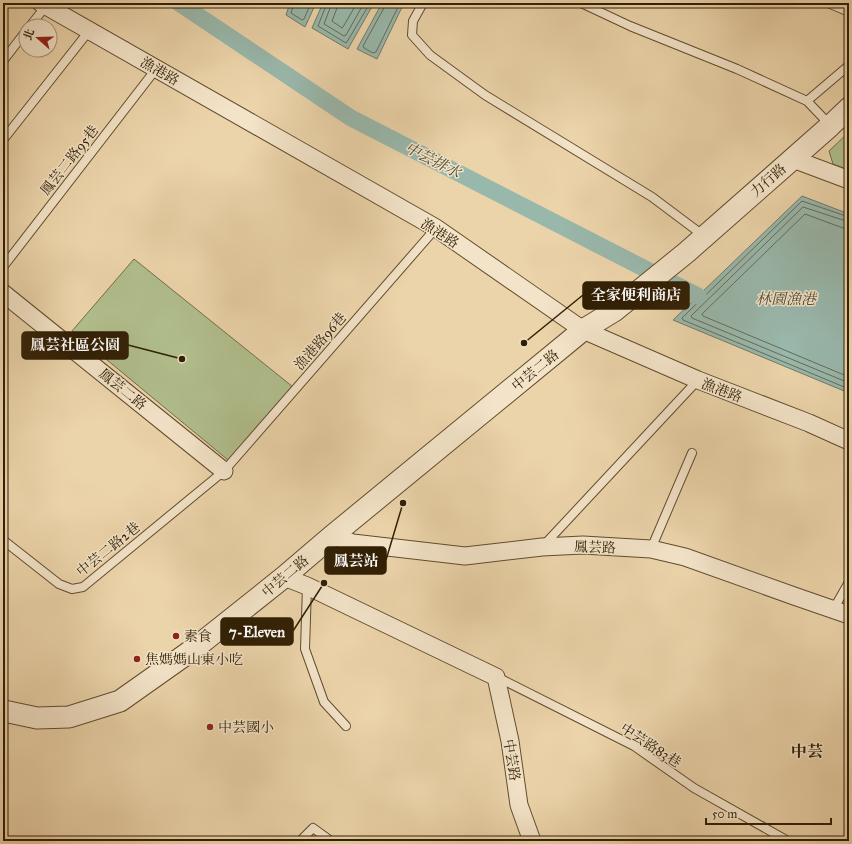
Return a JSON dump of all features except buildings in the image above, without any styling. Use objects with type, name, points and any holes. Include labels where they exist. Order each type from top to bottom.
[{"type":"street","name":"漁港路","points":[[43,4],[436,228],[583,330],[698,380],[809,423],[849,441]]},
{"type":"street","name":"力行路","points":[[614,310],[687,252],[849,108]]},
{"type":"street","points":[[793,159],[849,180]]},
{"type":"street","name":"鳳芸二路","points":[[3,292],[224,471]]},
{"type":"street","name":"中芸二路","points":[[3,711],[37,718],[69,717],[120,701],[195,648],[284,577],[583,330],[614,310]]},
{"type":"street","name":"鳳芸路","points":[[332,536],[353,543],[465,556],[542,547],[583,545],[651,549],[685,557],[841,612]]},
{"type":"street","points":[[284,577],[307,586],[496,677]]},
{"type":"street","name":"中芸路","points":[[496,677],[510,741],[519,805],[532,841]]},
{"type":"lane","points":[[423,3],[413,21],[412,35],[430,55],[485,95],[652,197],[704,236]]},
{"type":"lane","points":[[581,3],[630,26],[737,69],[807,101],[830,126]]},
{"type":"lane","points":[[828,3],[849,12]]},
{"type":"lane","points":[[35,18],[43,4]]},
{"type":"lane","points":[[3,140],[89,31]]},
{"type":"lane","points":[[3,60],[18,41]]},
{"type":"lane","points":[[807,101],[849,64]]},
{"type":"lane","name":"鳳芸二路95巷","points":[[3,267],[156,69]]},
{"type":"lane","name":"漁港路96巷","points":[[224,471],[436,228]]},
{"type":"lane","points":[[542,547],[698,380]]},
{"type":"lane","points":[[651,549],[692,453]]},
{"type":"lane","name":"中芸二路2巷","points":[[3,540],[59,584],[72,589],[83,587],[224,471]]},
{"type":"lane","points":[[841,612],[849,582]]},
{"type":"lane","points":[[307,586],[305,649],[324,702],[346,726]]},
{"type":"lane","name":"中芸路83巷","points":[[496,677],[634,746],[694,788],[788,841]]},
{"type":"lane","points":[[300,841],[313,828],[331,841]]},
{"type":"green space","points":[[849,132],[849,170],[833,164],[829,151]]},
{"type":"green space","points":[[134,259],[293,387],[228,460],[72,331]]},
{"type":"water","points":[[290,3],[316,3],[305,27],[286,15]]},
{"type":"water","points":[[323,3],[374,3],[348,49],[312,28]]},
{"type":"water","points":[[382,3],[404,3],[377,59],[357,49]]},
{"type":"water","name":"林園漁港","points":[[802,196],[849,214],[849,393],[673,320]]},
{"type":"waterway","name":"中芸排水","points":[[179,3],[351,118],[698,296]]},
{"type":"place","name":"全家便利商店","points":[[524,343]]},
{"type":"place","name":"鳳芸社區公園","points":[[182,359]]},
{"type":"place","name":"鳳芸站","points":[[403,503]]},
{"type":"place","name":"7-Eleven","points":[[324,583]]},
{"type":"place","name":"素食","points":[[176,636]]},
{"type":"place","name":"焦媽媽山東小吃","points":[[137,659]]},
{"type":"place","name":"中芸國小","points":[[210,727]]},
{"type":"district","name":"中芸","points":[[807,751]]}]
